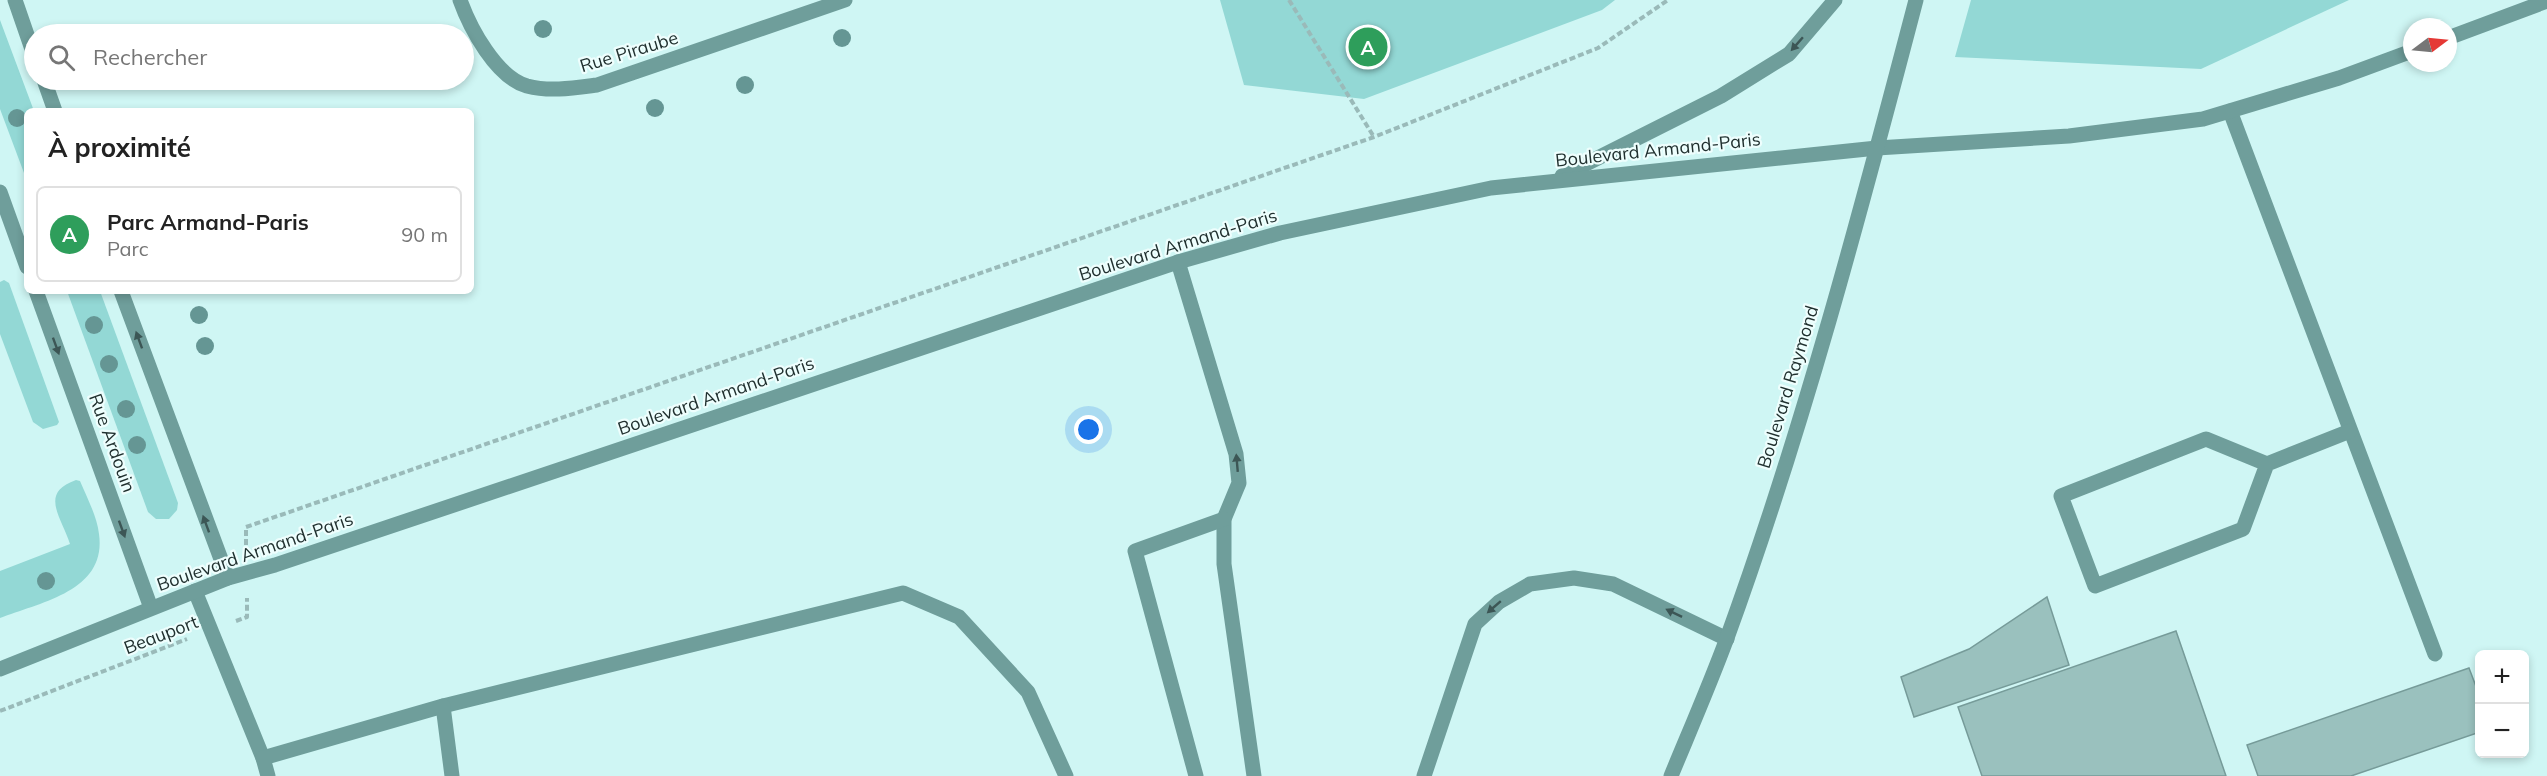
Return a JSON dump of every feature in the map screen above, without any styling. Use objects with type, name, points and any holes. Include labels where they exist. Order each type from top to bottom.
[{"type":"street","points":[[15,0],[24,26]]},
{"type":"street","name":"Rue Piraube","points":[[460,0],[469,24]]},
{"type":"street","name":"Rue Piraube","points":[[474,31],[497,66],[526,86],[561,90],[597,85],[845,0]]},
{"type":"street","points":[[1554,180],[1721,96],[1789,54],[1835,0]]},
{"type":"street","name":"Boulevard Raymond","points":[[1671,776],[1727,639],[1779,483],[1877,148],[1916,0]]},
{"type":"street","points":[[2457,35],[2547,2]]},
{"type":"street","name":"Boulevard Armand-Paris","points":[[0,669],[228,578],[1178,262],[1280,233],[1491,188],[1554,180],[1877,148],[2069,136],[2203,119],[2339,78],[2403,54]]},
{"type":"street","points":[[48,90],[54,108]]},
{"type":"street","points":[[2230,111],[2435,654]]},
{"type":"street","points":[[0,192],[24,259]]},
{"type":"street","points":[[1178,262],[1236,454],[1239,483],[1224,519],[1224,564],[1254,776]]},
{"type":"street","name":"Rue Ardouin","points":[[37,294],[152,608]]},
{"type":"street","points":[[122,294],[228,578]]},
{"type":"street","points":[[2267,464],[2243,529],[2095,586],[2061,496],[2206,439],[2267,464],[2350,431]]},
{"type":"street","points":[[1196,776],[1136,551],[1224,519]]},
{"type":"street","points":[[1424,776],[1475,624],[1499,602],[1530,584],[1574,578],[1613,584],[1727,639]]},
{"type":"street","points":[[195,591],[263,758],[268,776]]},
{"type":"street","points":[[263,758],[443,706],[903,594],[959,617],[1028,692],[1066,776]]},
{"type":"street","points":[[443,706],[452,776]]},
{"type":"path","points":[[1289,0],[1374,137],[1598,48],[1668,0]]},
{"type":"path","name":"Beauport","points":[[0,711],[247,617],[246,526],[1374,137]]},
{"type":"shaded area","points":[[1220,0],[1615,0],[1602,10],[1364,99],[1244,85]]},
{"type":"shaded area","points":[[1971,0],[2349,0],[2201,69],[1955,57]]},
{"type":"shaded area","points":[[0,20],[24,84],[24,90],[26,90],[33,108],[24,108],[24,173],[0,109]]},
{"type":"shaded area","points":[[4,280],[9,283],[59,422],[57,425],[43,429],[33,422],[0,334],[0,282]]},
{"type":"shaded area","points":[[68,294],[101,294],[178,503],[177,510],[169,519],[156,519],[148,512]]},
{"type":"shaded area","points":[[76,480],[80,481],[98,527],[99,553],[93,569],[68,591],[0,618],[0,571],[70,544],[58,515],[55,499],[65,485]]},
{"type":"building","points":[[2047,597],[2069,665],[1914,717],[1901,677],[1969,649]]},
{"type":"building","points":[[2176,631],[2226,776],[1982,776],[1958,707]]},
{"type":"building","points":[[2469,668],[2475,684],[2475,734],[2351,776],[2258,776],[2247,745]]},
{"type":"place","name":"Parc Armand-Paris","points":[[1368,47]]}]
